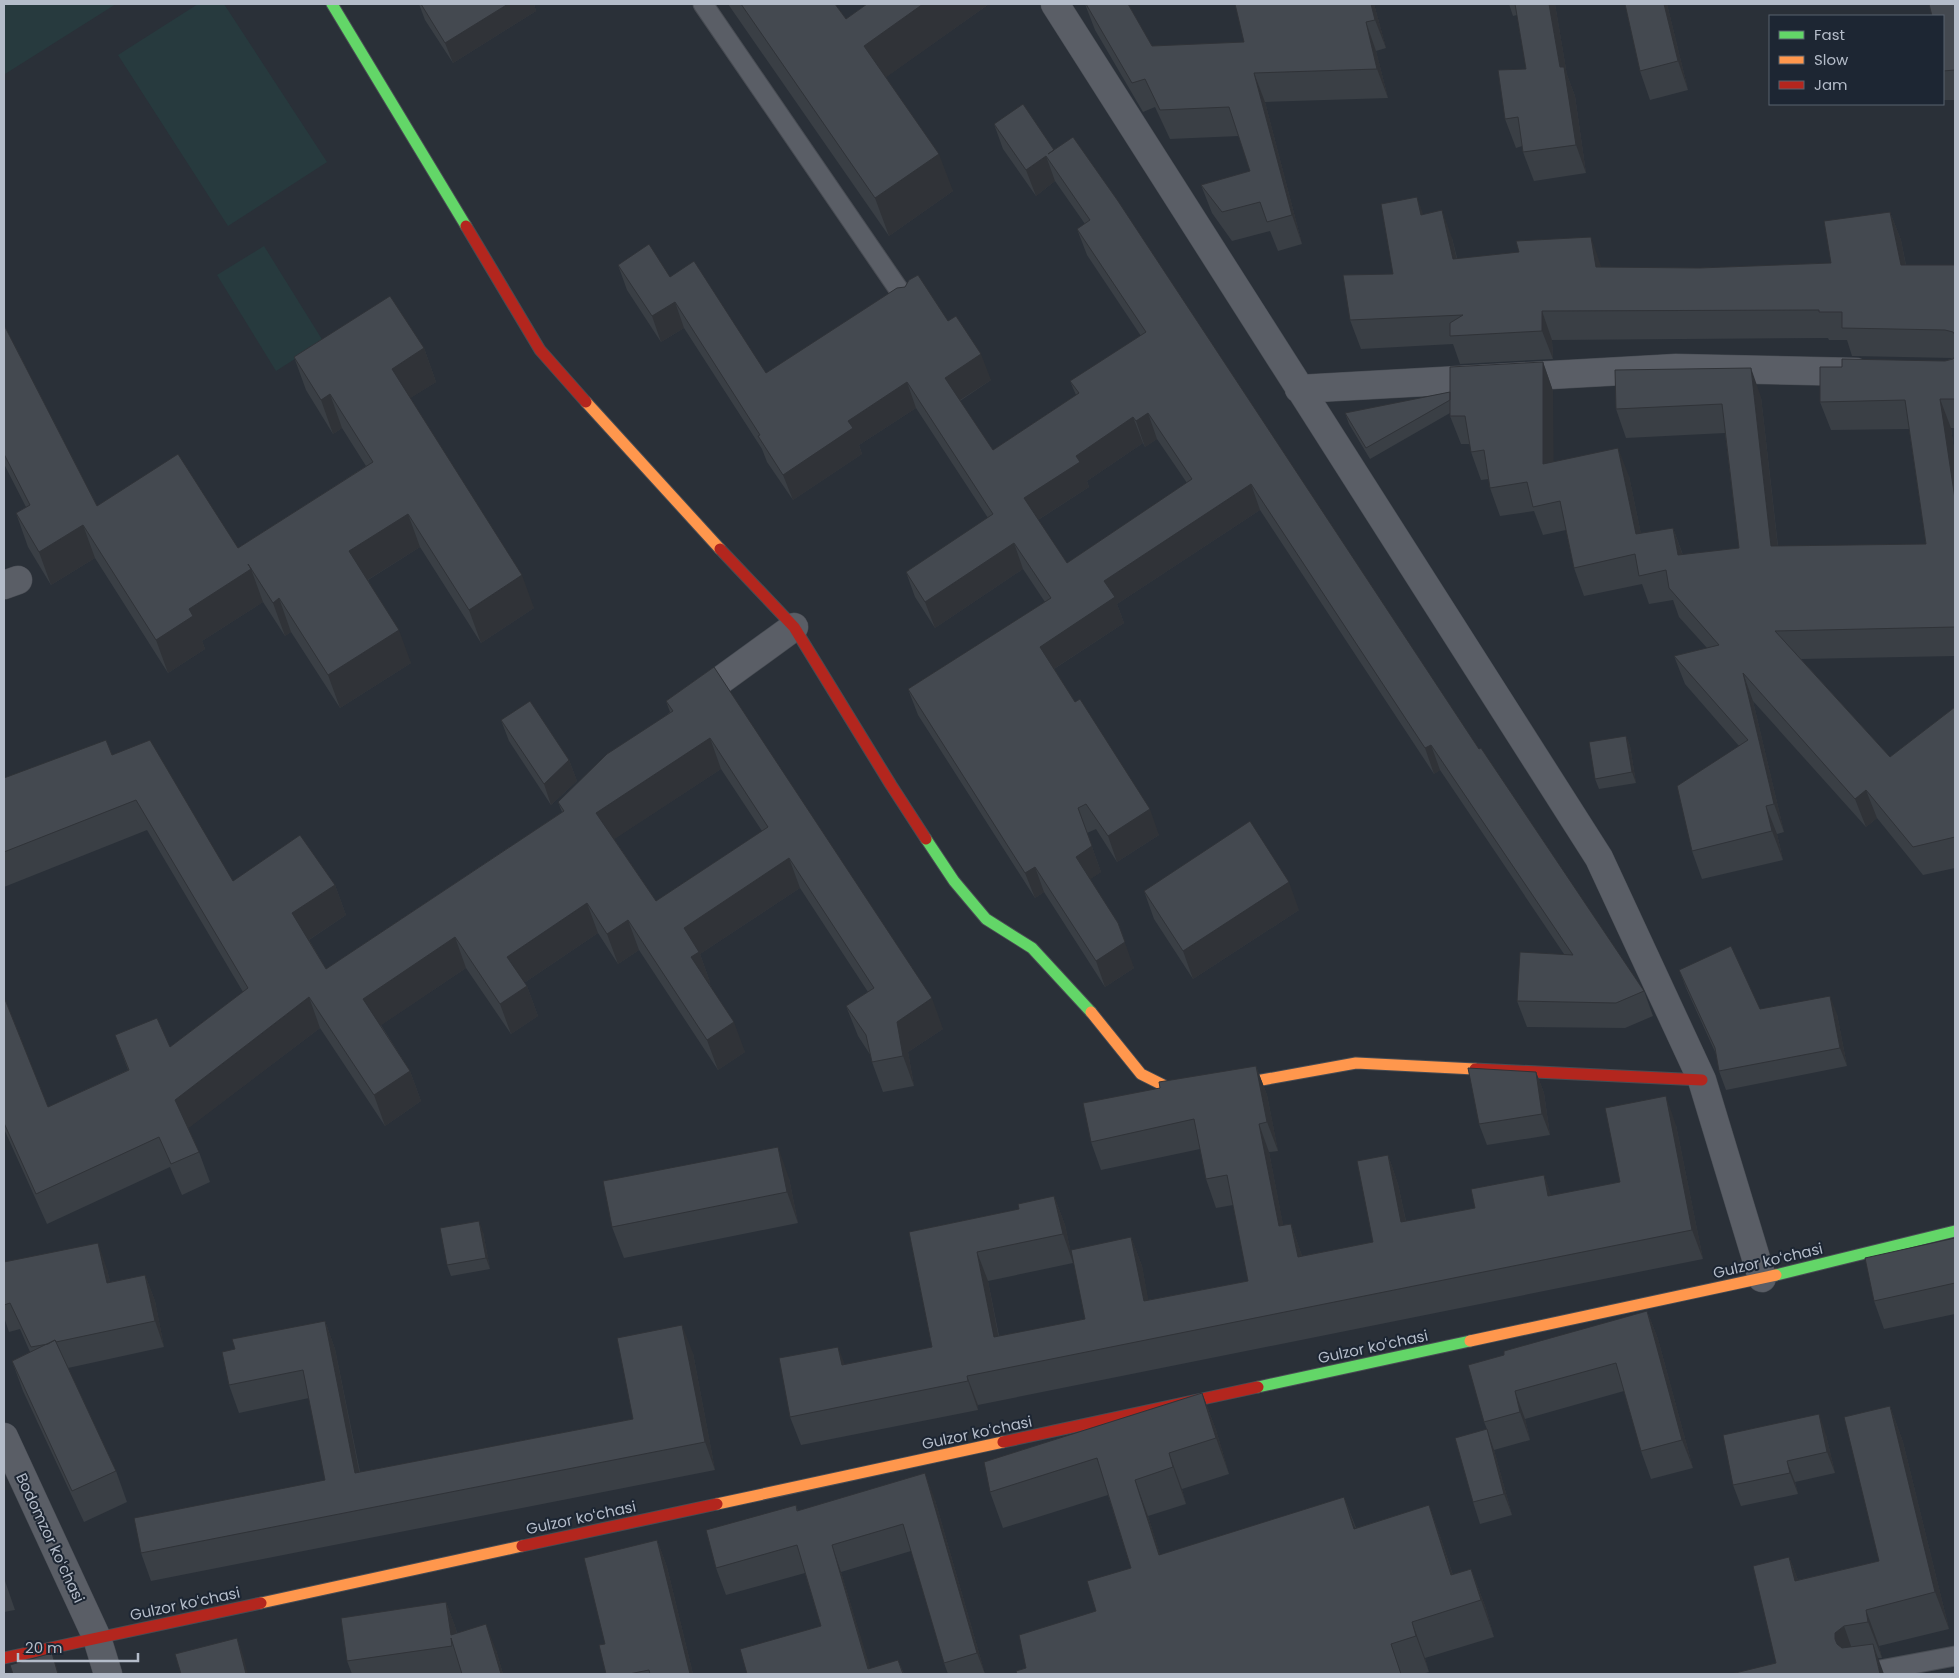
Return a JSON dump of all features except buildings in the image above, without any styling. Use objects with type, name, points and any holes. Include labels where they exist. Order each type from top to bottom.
[{"type":"street","points":[[332,4],[540,350],[693,520],[794,627],[891,785],[954,881],[986,919],[1032,948],[1099,1021],[1141,1074],[1169,1088],[1206,1090],[1356,1063],[1702,1080]]},
{"type":"street","points":[[1055,4],[1599,858],[1702,1080],[1762,1278]]},
{"type":"street","points":[[1299,388],[1676,368],[1886,372]]},
{"type":"street","points":[[671,717],[794,627]]},
{"type":"street","name":"Gulzor koʻchasi","points":[[4,1658],[1762,1278],[1955,1231]]},
{"type":"street","name":"Bodomzor koʻchasi","points":[[4,1437],[97,1638],[108,1674]]},
{"type":"lane","points":[[703,4],[908,303]]},
{"type":"lane","points":[[1859,1674],[1955,1656]]},
{"type":"green space","points":[[4,4],[116,4],[5,74]]},
{"type":"green space","points":[[198,4],[224,4],[327,162],[228,226],[118,55]]},
{"type":"green space","points":[[264,246],[323,341],[276,371],[217,275]]},
{"type":"traffic: fast","points":[[332,4],[466,226]]},
{"type":"traffic: fast","points":[[926,839],[954,881],[986,919],[1032,948],[1091,1012]]},
{"type":"traffic: fast","points":[[1776,1275],[1955,1231]]},
{"type":"traffic: fast","points":[[1258,1387],[1470,1341]]},
{"type":"traffic: slow","points":[[586,402],[720,549]]},
{"type":"traffic: slow","points":[[1091,1012],[1141,1074],[1169,1088],[1206,1090],[1356,1063],[1475,1069]]},
{"type":"traffic: slow","points":[[1470,1341],[1776,1275]]},
{"type":"traffic: slow","points":[[717,1504],[1003,1442]]},
{"type":"traffic: slow","points":[[261,1603],[522,1546]]},
{"type":"traffic: jam","points":[[466,226],[540,350],[586,402]]},
{"type":"traffic: jam","points":[[720,549],[794,627],[926,839]]},
{"type":"traffic: jam","points":[[1475,1069],[1702,1080]]},
{"type":"traffic: jam","points":[[1003,1442],[1258,1387]]},
{"type":"traffic: jam","points":[[522,1546],[717,1504]]},
{"type":"traffic: jam","points":[[4,1658],[261,1603]]}]
